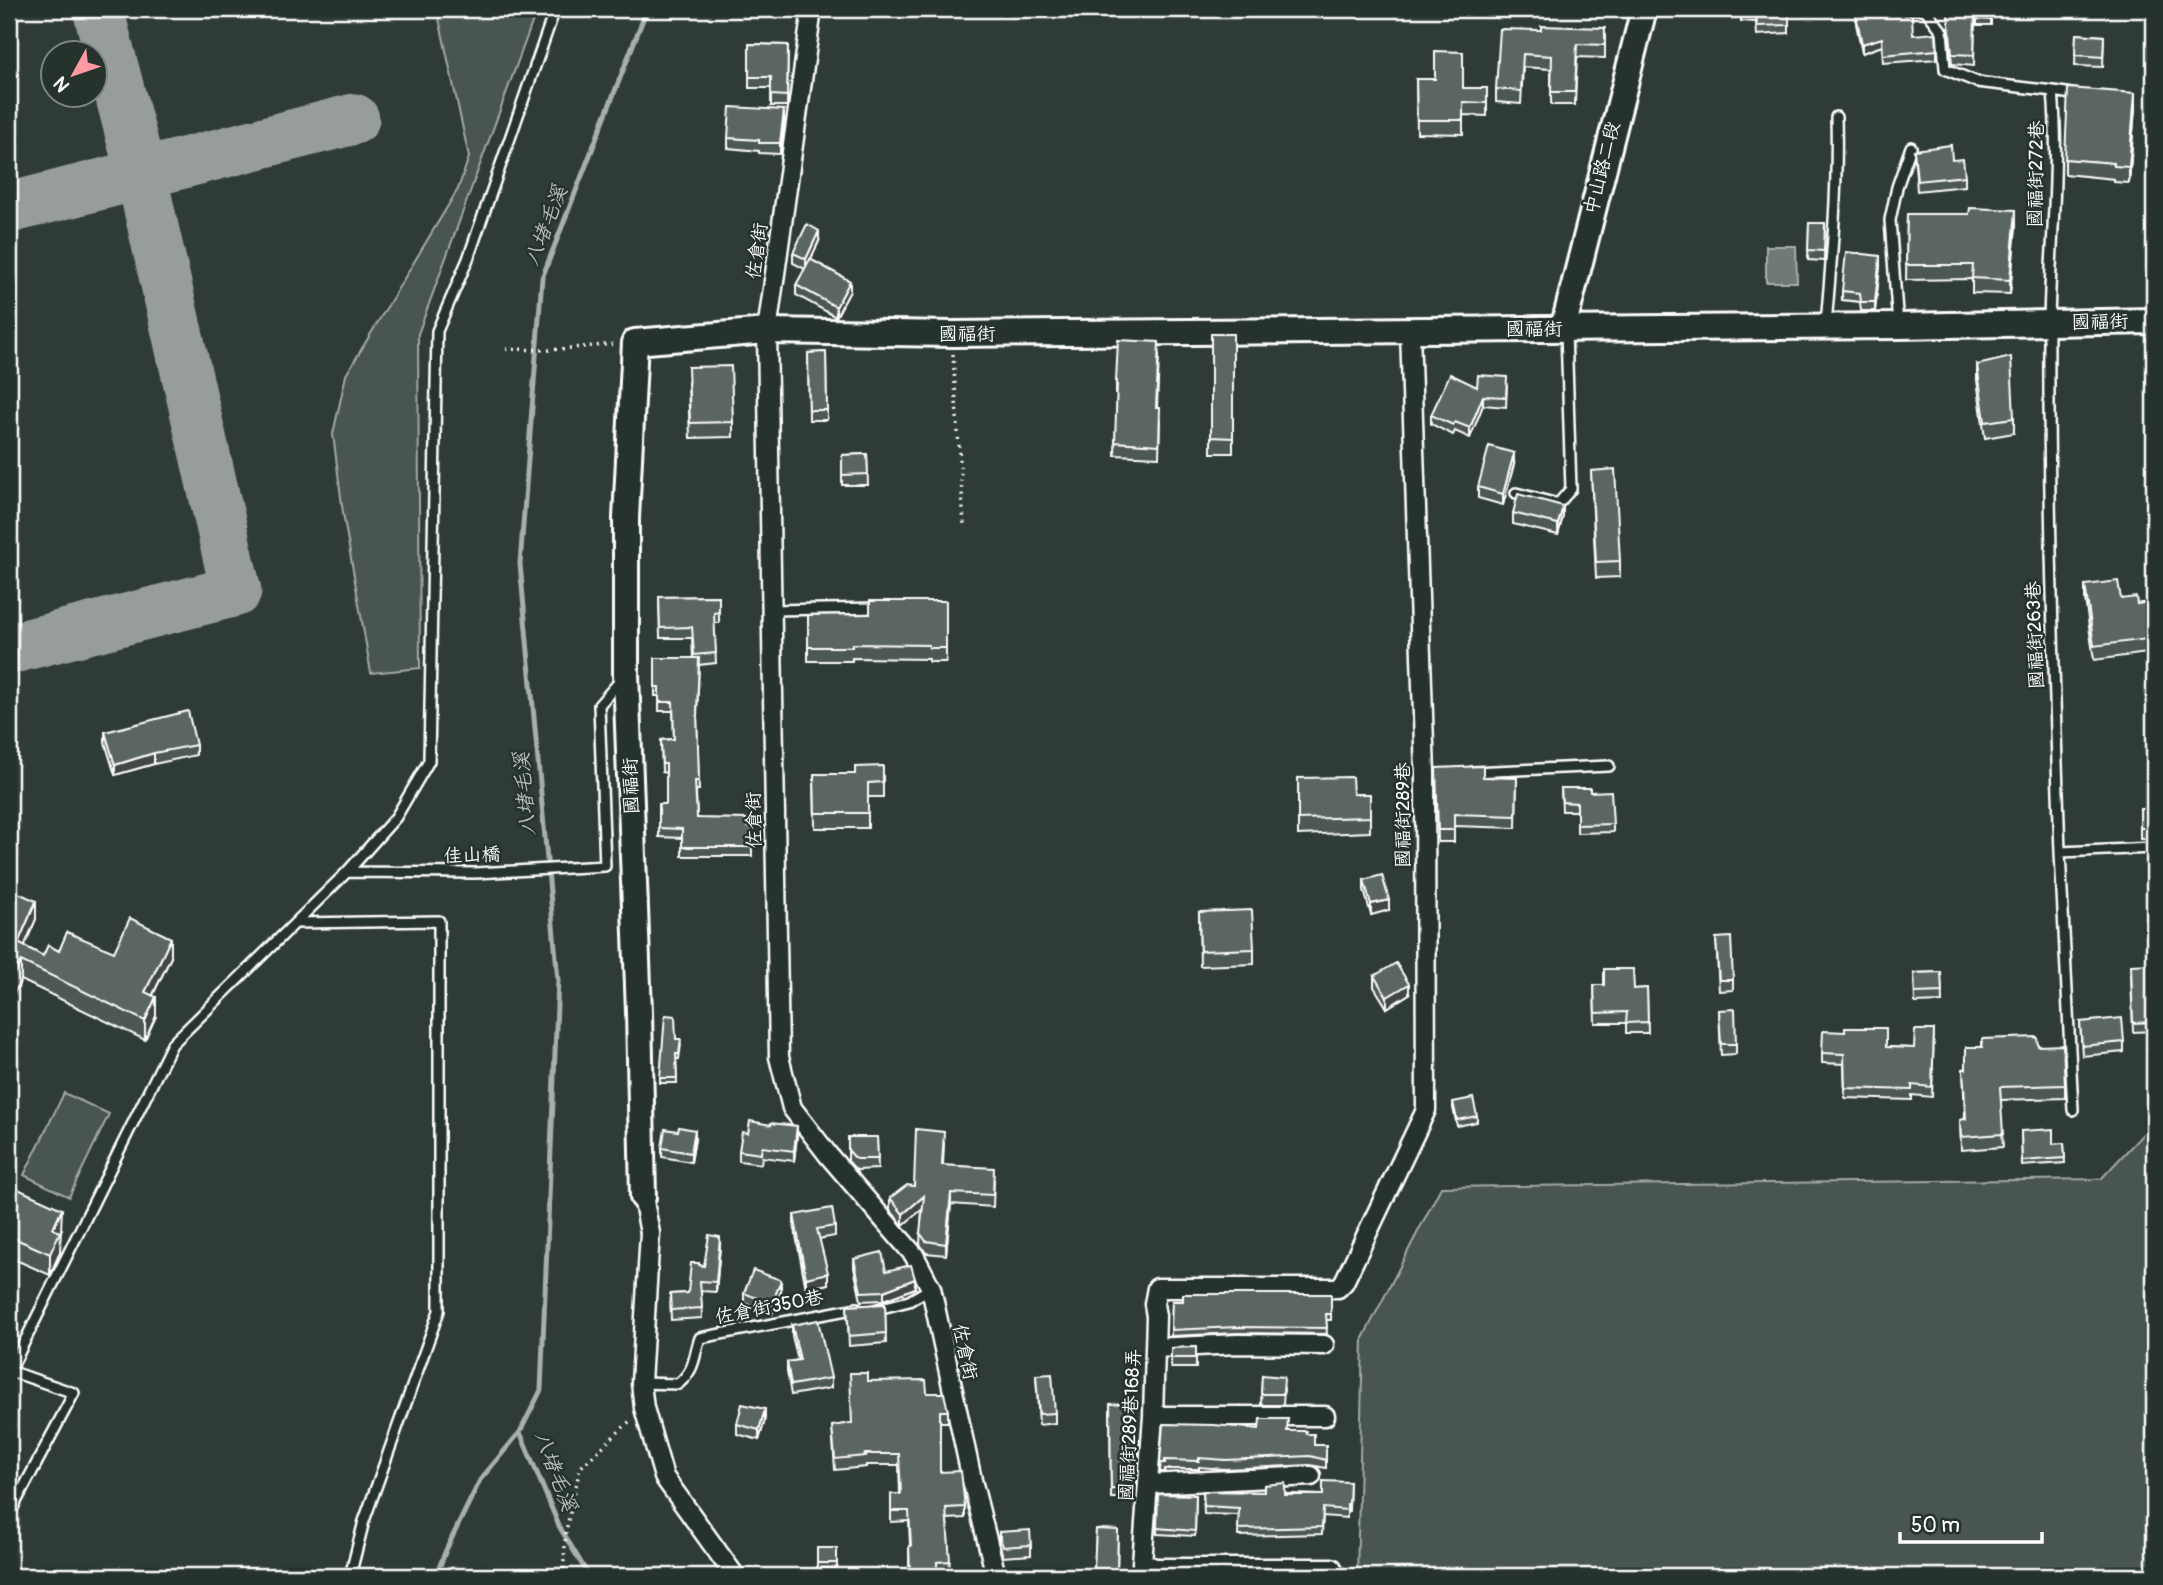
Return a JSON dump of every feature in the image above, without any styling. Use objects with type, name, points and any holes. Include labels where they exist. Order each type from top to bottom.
[{"type":"street","name":"佐倉街","points":[[811,9],[767,331],[779,1057],[792,1108],[829,1156],[914,1255],[931,1288],[996,1576]]},
{"type":"street","name":"中山路二段","points":[[1564,329],[1644,9]]},
{"type":"street","name":"國福街","points":[[643,1197],[626,674],[626,517],[635,342],[767,331],[952,334],[1410,331],[2154,321]]},
{"type":"street","name":"國福街289巷","points":[[1344,1282],[1426,1110],[1423,876],[1431,774],[1410,331]]},
{"type":"street","points":[[643,1197],[650,1233],[641,1383],[644,1408],[664,1477],[735,1576]]},
{"type":"street","name":"國福街289巷168弄","points":[[1332,1568],[1155,1568],[1142,1563],[1153,1416],[1154,1304],[1157,1288],[1332,1289],[1338,1288],[1344,1282]]},
{"type":"street","points":[[1155,1348],[1238,1344],[1324,1345]]},
{"type":"street","points":[[1153,1416],[1325,1416]]},
{"type":"street","points":[[1149,1484],[1311,1476]]},
{"type":"lane","points":[[9,1515],[74,1393],[9,1370],[172,1044],[347,872],[396,817],[429,761],[437,331],[468,259],[555,9]]},
{"type":"lane","points":[[1903,9],[1925,9],[1942,31],[1945,69],[1977,82],[2092,96]]},
{"type":"lane","name":"國福街272巷","points":[[2049,323],[2057,134],[2053,91]]},
{"type":"lane","points":[[1826,326],[1834,233],[1836,117]]},
{"type":"lane","points":[[1898,326],[1890,220],[1897,187],[1912,147]]},
{"type":"lane","name":"國福街263巷","points":[[2049,323],[2051,589],[2060,852],[2073,1110]]},
{"type":"lane","points":[[1516,493],[1558,504],[1572,489],[1564,329]]},
{"type":"lane","points":[[772,610],[894,608]]},
{"type":"lane","name":"佳山橋","points":[[347,872],[475,873],[605,866],[599,705],[626,674]]},
{"type":"lane","points":[[1464,772],[1609,766]]},
{"type":"lane","points":[[2060,852],[2154,848]]},
{"type":"lane","points":[[295,923],[439,921],[439,1311],[364,1521],[350,1576]]},
{"type":"lane","name":"佐倉街350巷","points":[[641,1383],[678,1384],[689,1375],[700,1338],[855,1308],[887,1308],[909,1301],[931,1288]]},
{"type":"path","points":[[952,334],[964,525]]},
{"type":"path","points":[[506,349],[550,349],[635,342]]},
{"type":"path","points":[[563,1576],[566,1531],[580,1468],[644,1408]]},
{"type":"shaded area","points":[[437,9],[537,9],[418,334],[420,668],[371,673],[343,513],[333,434],[346,375],[458,189],[469,157]]},
{"type":"shaded area","points":[[1766,246],[1796,246],[1797,282],[1766,282]]},
{"type":"shaded area","points":[[64,1093],[109,1114],[69,1197],[24,1175]]},
{"type":"shaded area","points":[[2154,1122],[2154,1576],[1357,1576],[1363,1338],[1441,1187],[2101,1179]]},
{"type":"building","points":[[1741,9],[1789,9],[1789,25],[1757,26],[1756,14],[1741,12]]},
{"type":"building","points":[[1878,9],[1905,9],[1905,15],[1912,15],[1913,35],[1936,33],[1937,50],[1883,55],[1882,38],[1862,44],[1856,15]]},
{"type":"building","points":[[1977,9],[1991,9],[1991,20],[1977,19]]},
{"type":"building","points":[[1948,13],[1975,14],[1974,55],[1952,54]]},
{"type":"building","points":[[1541,26],[1605,28],[1605,45],[1577,44],[1575,92],[1551,92],[1552,56],[1523,54],[1521,91],[1496,89],[1500,29],[1541,30]]},
{"type":"building","points":[[2076,34],[2104,36],[2103,57],[2075,55]]},
{"type":"building","points":[[749,44],[788,45],[787,96],[771,95],[771,77],[749,77]]},
{"type":"building","points":[[1435,51],[1463,52],[1463,88],[1487,88],[1487,103],[1463,102],[1463,120],[1417,120],[1416,79],[1435,79]]},
{"type":"building","points":[[2068,88],[2135,93],[2129,167],[2114,166],[2114,163],[2065,159]]},
{"type":"building","points":[[730,107],[784,110],[780,143],[728,138]]},
{"type":"building","points":[[1951,145],[1952,160],[1963,159],[1965,176],[1917,181],[1914,150]]},
{"type":"building","points":[[1970,208],[2016,210],[2010,280],[1972,278],[1973,265],[1906,265],[1907,214],[1969,214]]},
{"type":"building","points":[[1809,223],[1825,223],[1824,251],[1808,250]]},
{"type":"building","points":[[807,224],[819,231],[806,259],[793,253]]},
{"type":"building","points":[[1846,252],[1880,256],[1875,302],[1861,302],[1860,293],[1842,291]]},
{"type":"building","points":[[810,259],[850,281],[836,307],[796,285]]},
{"type":"building","points":[[1211,334],[1233,334],[1233,438],[1211,437]]},
{"type":"building","points":[[1118,340],[1159,342],[1156,408],[1160,408],[1159,445],[1115,442]]},
{"type":"building","points":[[826,352],[827,410],[809,410],[808,353]]},
{"type":"building","points":[[2011,357],[2014,418],[1985,422],[1977,365]]},
{"type":"building","points":[[731,366],[733,422],[690,423],[688,367]]},
{"type":"building","points":[[1450,374],[1477,387],[1478,375],[1507,377],[1506,397],[1483,396],[1470,428],[1455,422],[1453,425],[1431,415]]},
{"type":"building","points":[[1489,446],[1514,453],[1503,494],[1478,487]]},
{"type":"building","points":[[867,454],[868,474],[842,475],[842,455]]},
{"type":"building","points":[[1615,469],[1620,561],[1596,562],[1591,471]]},
{"type":"building","points":[[1518,494],[1563,506],[1558,524],[1513,513]]},
{"type":"building","points":[[2118,581],[2121,599],[2136,597],[2137,604],[2154,601],[2154,646],[2148,647],[2147,639],[2094,646],[2085,585]]},
{"type":"building","points":[[719,596],[719,612],[714,613],[716,653],[694,655],[692,627],[660,628],[659,597]]},
{"type":"building","points":[[870,601],[946,601],[946,648],[929,648],[929,645],[852,644],[852,647],[808,647],[808,615],[870,614]]},
{"type":"building","points":[[655,658],[699,658],[699,781],[695,781],[697,818],[748,819],[748,827],[752,827],[752,847],[682,847],[682,829],[659,828],[659,804],[666,804],[666,764],[662,764],[661,740],[674,739],[673,702],[659,702],[659,687],[655,687]]},
{"type":"building","points":[[188,711],[196,745],[154,753],[115,765],[105,732]]},
{"type":"building","points":[[883,766],[883,782],[868,783],[868,813],[815,813],[814,774],[855,774],[855,767]]},
{"type":"building","points":[[1483,766],[1483,777],[1517,778],[1516,816],[1454,814],[1454,830],[1438,830],[1436,768]]},
{"type":"building","points":[[1352,777],[1353,794],[1370,794],[1370,817],[1298,819],[1298,778]]},
{"type":"building","points":[[2145,784],[2154,784],[2154,828],[2140,828],[2140,809],[2145,809]]},
{"type":"building","points":[[1561,788],[1590,788],[1590,792],[1611,791],[1613,824],[1577,825],[1577,803],[1562,802]]},
{"type":"building","points":[[1382,875],[1389,900],[1371,904],[1364,880]]},
{"type":"building","points":[[12,890],[36,901],[18,943],[43,956],[48,945],[59,951],[67,932],[114,952],[130,918],[171,938],[145,992],[156,997],[145,1021],[21,961],[9,985],[9,898]]},
{"type":"building","points":[[1252,910],[1254,949],[1200,951],[1199,912]]},
{"type":"building","points":[[1731,937],[1733,980],[1719,980],[1716,938]]},
{"type":"building","points":[[1396,963],[1409,984],[1387,997],[1374,976]]},
{"type":"building","points":[[2154,964],[2154,1022],[2133,1023],[2131,965]]},
{"type":"building","points":[[1604,969],[1633,969],[1634,989],[1647,988],[1648,1022],[1626,1023],[1627,1012],[1595,1013],[1594,985],[1604,985]]},
{"type":"building","points":[[1941,972],[1942,992],[1915,993],[1914,973]]},
{"type":"building","points":[[1735,1009],[1736,1044],[1721,1044],[1719,1010]]},
{"type":"building","points":[[665,1015],[675,1016],[676,1039],[681,1039],[679,1054],[676,1054],[677,1078],[660,1078]]},
{"type":"building","points":[[2122,1018],[2124,1042],[2082,1046],[2080,1022]]},
{"type":"building","points":[[1845,1028],[1886,1028],[1886,1047],[1914,1048],[1915,1030],[1934,1030],[1932,1087],[1912,1085],[1912,1090],[1845,1088],[1844,1054],[1822,1053],[1823,1031],[1845,1032]]},
{"type":"building","points":[[2037,1037],[2038,1046],[2063,1045],[2065,1085],[2000,1087],[2003,1134],[1961,1137],[1960,1120],[1966,1119],[1963,1069],[1966,1069],[1966,1047],[1982,1047],[1982,1039]]},
{"type":"building","points":[[1473,1098],[1477,1116],[1457,1120],[1453,1102]]},
{"type":"building","points":[[750,1121],[797,1126],[794,1151],[762,1147],[761,1154],[739,1151],[742,1132],[748,1133]]},
{"type":"building","points":[[679,1127],[695,1130],[691,1153],[662,1148],[665,1129],[678,1131]]},
{"type":"building","points":[[916,1129],[944,1132],[942,1165],[994,1168],[993,1195],[951,1193],[946,1244],[926,1241],[920,1233],[924,1196],[903,1214],[890,1198],[907,1185],[914,1186]]},
{"type":"building","points":[[2053,1129],[2053,1144],[2064,1143],[2065,1158],[2022,1161],[2021,1131]]},
{"type":"building","points":[[848,1137],[877,1137],[878,1159],[856,1159],[848,1150]]},
{"type":"building","points":[[9,1185],[62,1209],[53,1229],[60,1232],[50,1254],[9,1236]]},
{"type":"building","points":[[832,1208],[835,1226],[817,1229],[828,1273],[806,1278],[794,1215]]},
{"type":"building","points":[[709,1235],[720,1237],[716,1282],[700,1281],[702,1308],[671,1310],[670,1294],[688,1293],[691,1263],[704,1266]]},
{"type":"building","points":[[882,1252],[886,1271],[911,1265],[915,1279],[884,1291],[861,1292],[854,1259]]},
{"type":"building","points":[[753,1270],[781,1280],[772,1304],[744,1293]]},
{"type":"building","points":[[1183,1294],[1331,1294],[1331,1314],[1326,1314],[1327,1328],[1238,1327],[1171,1330],[1172,1301],[1183,1301]]},
{"type":"building","points":[[885,1304],[886,1333],[849,1336],[847,1306]]},
{"type":"building","points":[[818,1320],[831,1378],[791,1385],[787,1362],[800,1360],[792,1325]]},
{"type":"building","points":[[1196,1347],[1196,1358],[1171,1358],[1171,1348]]},
{"type":"building","points":[[850,1373],[867,1373],[867,1381],[926,1380],[927,1393],[944,1393],[948,1411],[940,1411],[940,1472],[961,1471],[965,1507],[946,1508],[950,1561],[937,1562],[937,1570],[910,1572],[909,1511],[891,1511],[891,1494],[901,1494],[899,1454],[865,1454],[866,1456],[835,1459],[832,1426],[852,1423]]},
{"type":"building","points":[[1052,1374],[1055,1413],[1039,1414],[1036,1375]]},
{"type":"building","points":[[1262,1375],[1284,1377],[1283,1394],[1261,1394]]},
{"type":"building","points":[[1128,1403],[1129,1440],[1139,1439],[1135,1489],[1111,1489],[1110,1404]]},
{"type":"building","points":[[742,1404],[765,1409],[759,1430],[737,1424]]},
{"type":"building","points":[[1260,1419],[1288,1419],[1287,1431],[1314,1434],[1314,1445],[1326,1445],[1326,1460],[1310,1456],[1225,1460],[1199,1458],[1199,1461],[1165,1460],[1165,1463],[1160,1463],[1163,1424],[1259,1429]]},
{"type":"building","points":[[1323,1481],[1350,1482],[1347,1510],[1323,1508],[1322,1527],[1238,1529],[1239,1508],[1204,1506],[1203,1491],[1264,1492],[1264,1485],[1285,1483],[1285,1495],[1323,1495]]},
{"type":"building","points":[[1158,1494],[1196,1495],[1195,1531],[1157,1528]]},
{"type":"building","points":[[1096,1529],[1118,1530],[1117,1569],[1094,1569]]},
{"type":"building","points":[[1030,1530],[1031,1545],[1003,1547],[999,1532]]},
{"type":"building","points":[[817,1548],[837,1548],[837,1563],[817,1563]]},
{"type":"waterway","name":"八堵毛溪","points":[[589,1576],[559,1526],[520,1432],[541,1390],[558,980],[520,564],[542,278],[647,9]]},
{"type":"waterway","points":[[436,1576],[480,1480],[520,1432]]},
{"type":"taxiway","points":[[9,649],[236,591],[141,174],[98,9]]},
{"type":"taxiway","points":[[9,208],[354,119]]}]
